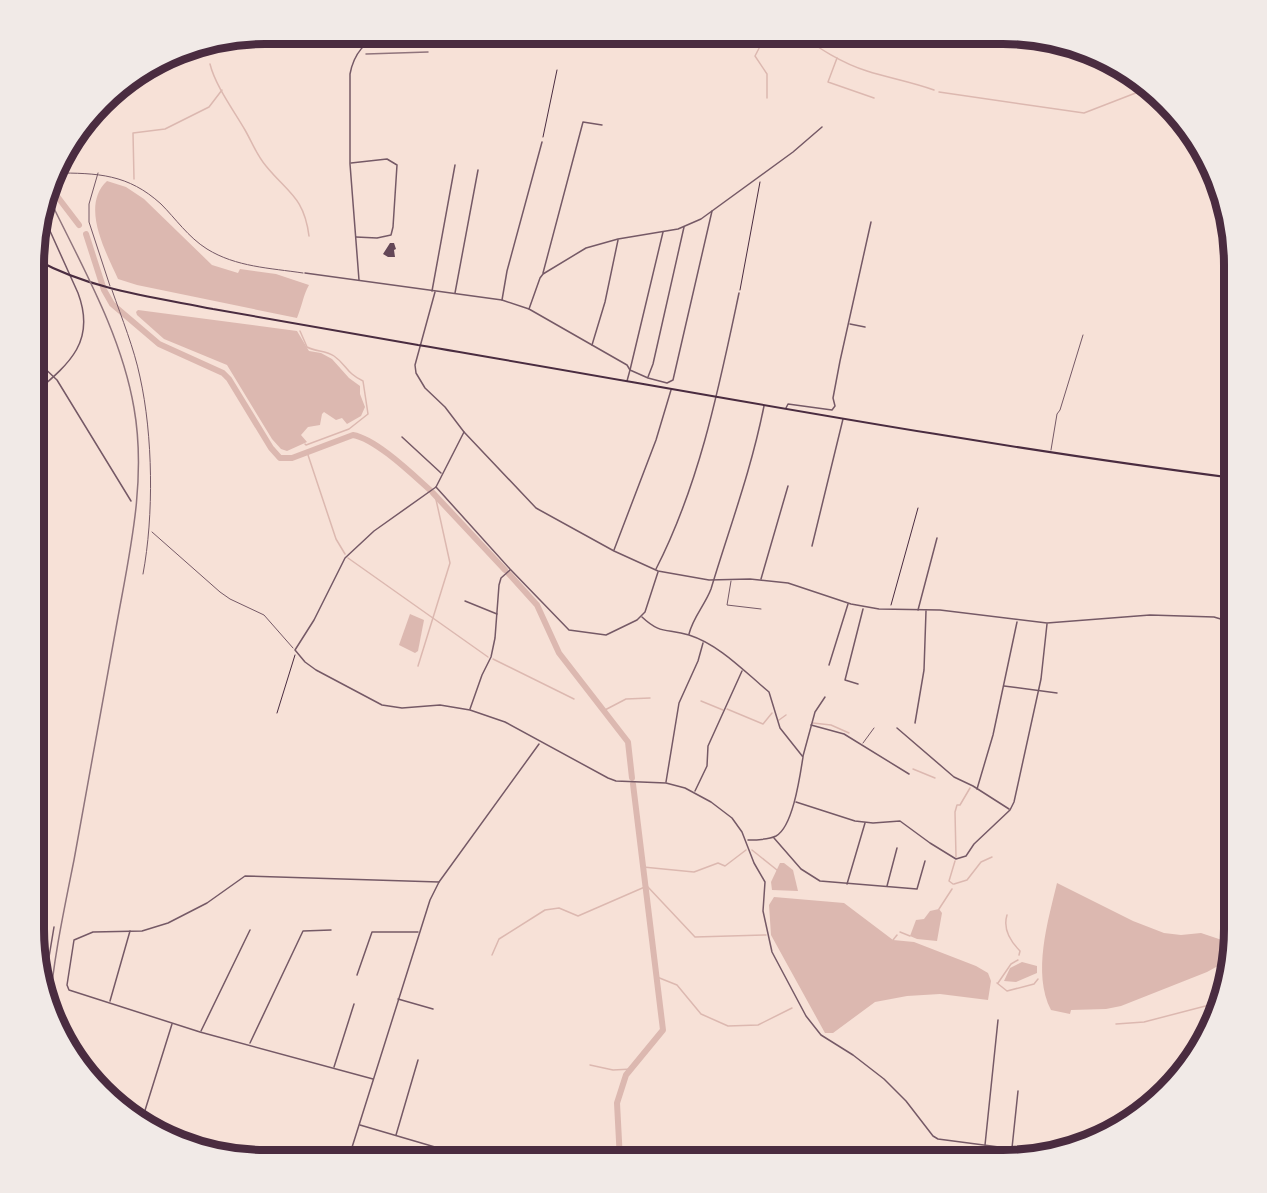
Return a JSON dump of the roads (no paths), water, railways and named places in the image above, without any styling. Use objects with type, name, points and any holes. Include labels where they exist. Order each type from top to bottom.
[{"type":"main road","points":[[44,263],[89,283],[124,292],[671,390],[1050,452],[1224,477]]},
{"type":"street","points":[[359,281],[350,164],[350,74],[359,51],[365,44]]},
{"type":"street","points":[[529,309],[543,274],[583,122],[602,125]]},
{"type":"street","points":[[543,274],[586,248],[684,226],[712,211],[794,152],[822,127]]},
{"type":"street","points":[[502,300],[515,238],[542,142]]},
{"type":"street","points":[[350,164],[387,159],[396,165],[391,235],[377,238],[355,237]]},
{"type":"street","points":[[432,292],[455,165]]},
{"type":"street","points":[[455,294],[478,170]]},
{"type":"street","points":[[305,273],[502,300],[529,309],[623,363],[630,370],[662,383],[670,383],[673,380],[680,352],[712,211]]},
{"type":"street","points":[[786,409],[788,404],[832,410],[835,406],[833,398],[872,222]]},
{"type":"street","points":[[44,385],[69,363],[79,347],[84,330],[84,315],[78,293],[47,225]]},
{"type":"street","points":[[648,378],[656,354],[684,226]]},
{"type":"street","points":[[627,382],[663,232]]},
{"type":"street","points":[[592,345],[605,302],[618,239]]},
{"type":"street","points":[[435,292],[416,365],[420,381],[446,407],[464,432],[536,507],[614,551],[657,571],[712,580],[761,579],[788,583],[864,608],[964,613],[1047,623],[1150,615],[1214,617],[1224,620]]},
{"type":"street","points":[[436,487],[569,630],[606,635],[642,617],[657,571],[684,508],[701,457],[739,293]]},
{"type":"street","points":[[849,323],[865,327]]},
{"type":"street","points":[[44,368],[54,377],[131,501]]},
{"type":"street","points":[[614,551],[652,450],[671,390]]},
{"type":"street","points":[[688,635],[691,624],[710,590],[747,477],[764,405]]},
{"type":"street","points":[[812,546],[843,418]]},
{"type":"street","points":[[464,432],[436,487],[374,531],[350,552],[340,567],[314,620],[295,650],[316,670],[368,698],[393,708],[453,706],[470,710],[505,722],[608,778],[666,783],[695,792],[732,818],[747,840],[750,854],[765,882],[763,911],[772,952],[806,1016],[821,1035],[879,1074],[906,1101],[933,1136],[938,1139],[1012,1149],[1018,1091]]},
{"type":"street","points":[[402,437],[442,474]]},
{"type":"street","points":[[761,579],[788,486]]},
{"type":"street","points":[[918,611],[937,538]]},
{"type":"street","points":[[470,710],[491,657],[495,638],[499,585],[501,578],[510,569]]},
{"type":"street","points":[[465,601],[497,614]]},
{"type":"street","points":[[829,665],[848,603]]},
{"type":"street","points":[[858,684],[845,680],[864,608]]},
{"type":"street","points":[[915,723],[924,670],[926,610]]},
{"type":"street","points":[[642,617],[661,631],[688,635],[718,650],[769,692],[780,728],[803,757]]},
{"type":"street","points":[[977,789],[993,735],[1017,621]]},
{"type":"street","points":[[796,802],[855,821],[900,821],[956,859],[966,856],[974,844],[1010,810],[1014,802],[1039,690],[1047,623]]},
{"type":"street","points":[[666,783],[679,703],[698,661],[703,642]]},
{"type":"street","points":[[695,792],[707,766],[708,746],[742,669]]},
{"type":"street","points":[[1003,686],[1057,693]]},
{"type":"street","points":[[747,840],[774,838],[780,833],[796,802],[811,725],[815,712],[825,698]]},
{"type":"street","points":[[811,725],[838,731],[909,774]]},
{"type":"street","points":[[897,728],[948,772],[1010,810]]},
{"type":"street","points":[[351,1150],[430,900],[439,882],[487,813],[540,743]]},
{"type":"street","points":[[847,884],[865,822]]},
{"type":"street","points":[[774,838],[801,869],[820,880],[917,889],[925,861]]},
{"type":"street","points":[[887,887],[897,848]]},
{"type":"street","points":[[372,1078],[200,1032],[67,988],[74,940],[93,932],[142,931],[168,923],[207,903],[245,876],[439,882]]},
{"type":"street","points":[[47,968],[54,927]]},
{"type":"street","points":[[110,1002],[130,930]]},
{"type":"street","points":[[200,1032],[250,930]]},
{"type":"street","points":[[249,1044],[303,931],[331,930]]},
{"type":"street","points":[[357,975],[372,932],[419,932]]},
{"type":"street","points":[[397,999],[433,1010]]},
{"type":"street","points":[[333,1068],[354,1004]]},
{"type":"street","points":[[985,1145],[998,1020]]},
{"type":"street","points":[[144,1113],[172,1023]]},
{"type":"street","points":[[396,1136],[418,1059]]},
{"type":"street","points":[[359,1125],[445,1150]]},
{"type":"lane","points":[[63,173],[98,173],[136,185],[160,204],[194,240],[209,250],[238,263],[305,273]]},
{"type":"lane","points":[[98,173],[89,204],[89,222],[134,351],[146,412],[150,531],[143,574]]},
{"type":"lane","points":[[1050,452],[1057,414],[1083,335]]},
{"type":"lane","points":[[150,531],[230,600],[264,615],[295,650]]},
{"type":"lane","points":[[731,579],[727,605],[762,609]]},
{"type":"lane","points":[[862,745],[874,728]]},
{"type":"waterway","points":[[761,44],[755,56],[767,74],[767,98]]},
{"type":"waterway","points":[[814,44],[857,68],[934,90]]},
{"type":"waterway","points":[[837,58],[828,82],[874,98]]},
{"type":"waterway","points":[[210,64],[220,89],[260,158],[299,204],[307,223],[309,236]]},
{"type":"waterway","points":[[134,179],[133,133],[165,129],[209,107],[222,90]]},
{"type":"waterway","points":[[939,92],[1084,113],[1140,91]]},
{"type":"waterway","points":[[55,194],[79,225]]},
{"type":"waterway","points":[[86,234],[104,290],[112,304],[159,344],[223,373],[229,379],[271,448],[280,458],[292,458],[353,435],[383,450],[430,490]]},
{"type":"waterway","points":[[300,331],[307,347],[331,354],[353,375],[363,381],[368,414],[349,429],[305,444]]},
{"type":"waterway","points":[[307,452],[336,539],[345,554]]},
{"type":"waterway","points":[[433,493],[505,570]]},
{"type":"waterway","points":[[418,666],[450,563],[435,495]]},
{"type":"waterway","points":[[348,558],[488,657]]},
{"type":"waterway","points":[[509,574],[537,605],[559,653],[628,742],[632,778]]},
{"type":"waterway","points":[[493,659],[574,699]]},
{"type":"waterway","points":[[603,711],[626,699],[650,698]]},
{"type":"waterway","points":[[701,701],[723,710]]},
{"type":"waterway","points":[[727,709],[763,724],[772,713]]},
{"type":"waterway","points":[[779,720],[786,715]]},
{"type":"waterway","points":[[813,723],[831,725],[849,733]]},
{"type":"waterway","points":[[913,769],[935,778]]},
{"type":"waterway","points":[[619,1150],[617,1103],[626,1075],[663,1030],[633,784]]},
{"type":"waterway","points":[[956,857],[955,812],[957,805],[960,805],[970,788]]},
{"type":"waterway","points":[[643,867],[694,872],[718,863],[725,866],[746,850]]},
{"type":"waterway","points":[[752,850],[777,870]]},
{"type":"waterway","points":[[954,884],[967,880],[981,862],[992,857]]},
{"type":"waterway","points":[[953,884],[949,881],[955,861]]},
{"type":"waterway","points":[[492,955],[499,939],[545,910],[559,908],[578,916],[647,886],[695,937],[766,935]]},
{"type":"waterway","points":[[939,909],[952,889]]},
{"type":"waterway","points":[[1007,915],[1007,929],[1010,939],[1020,951],[1019,955]]},
{"type":"waterway","points":[[900,932],[910,936]]},
{"type":"waterway","points":[[893,940],[897,935]]},
{"type":"waterway","points":[[998,983],[1011,964],[1018,960]]},
{"type":"waterway","points":[[657,977],[677,985],[701,1014],[728,1026],[758,1025],[792,1008]]},
{"type":"waterway","points":[[997,983],[1007,991],[1034,984],[1038,979]]},
{"type":"waterway","points":[[1116,1024],[1144,1022],[1210,1005]]},
{"type":"waterway","points":[[590,1065],[613,1070],[632,1069]]},
{"type":"railway","points":[[366,54],[428,52]]},
{"type":"railway","points":[[52,204],[98,298],[120,352],[134,408],[138,463],[131,546],[59,936],[52,988]]}]
